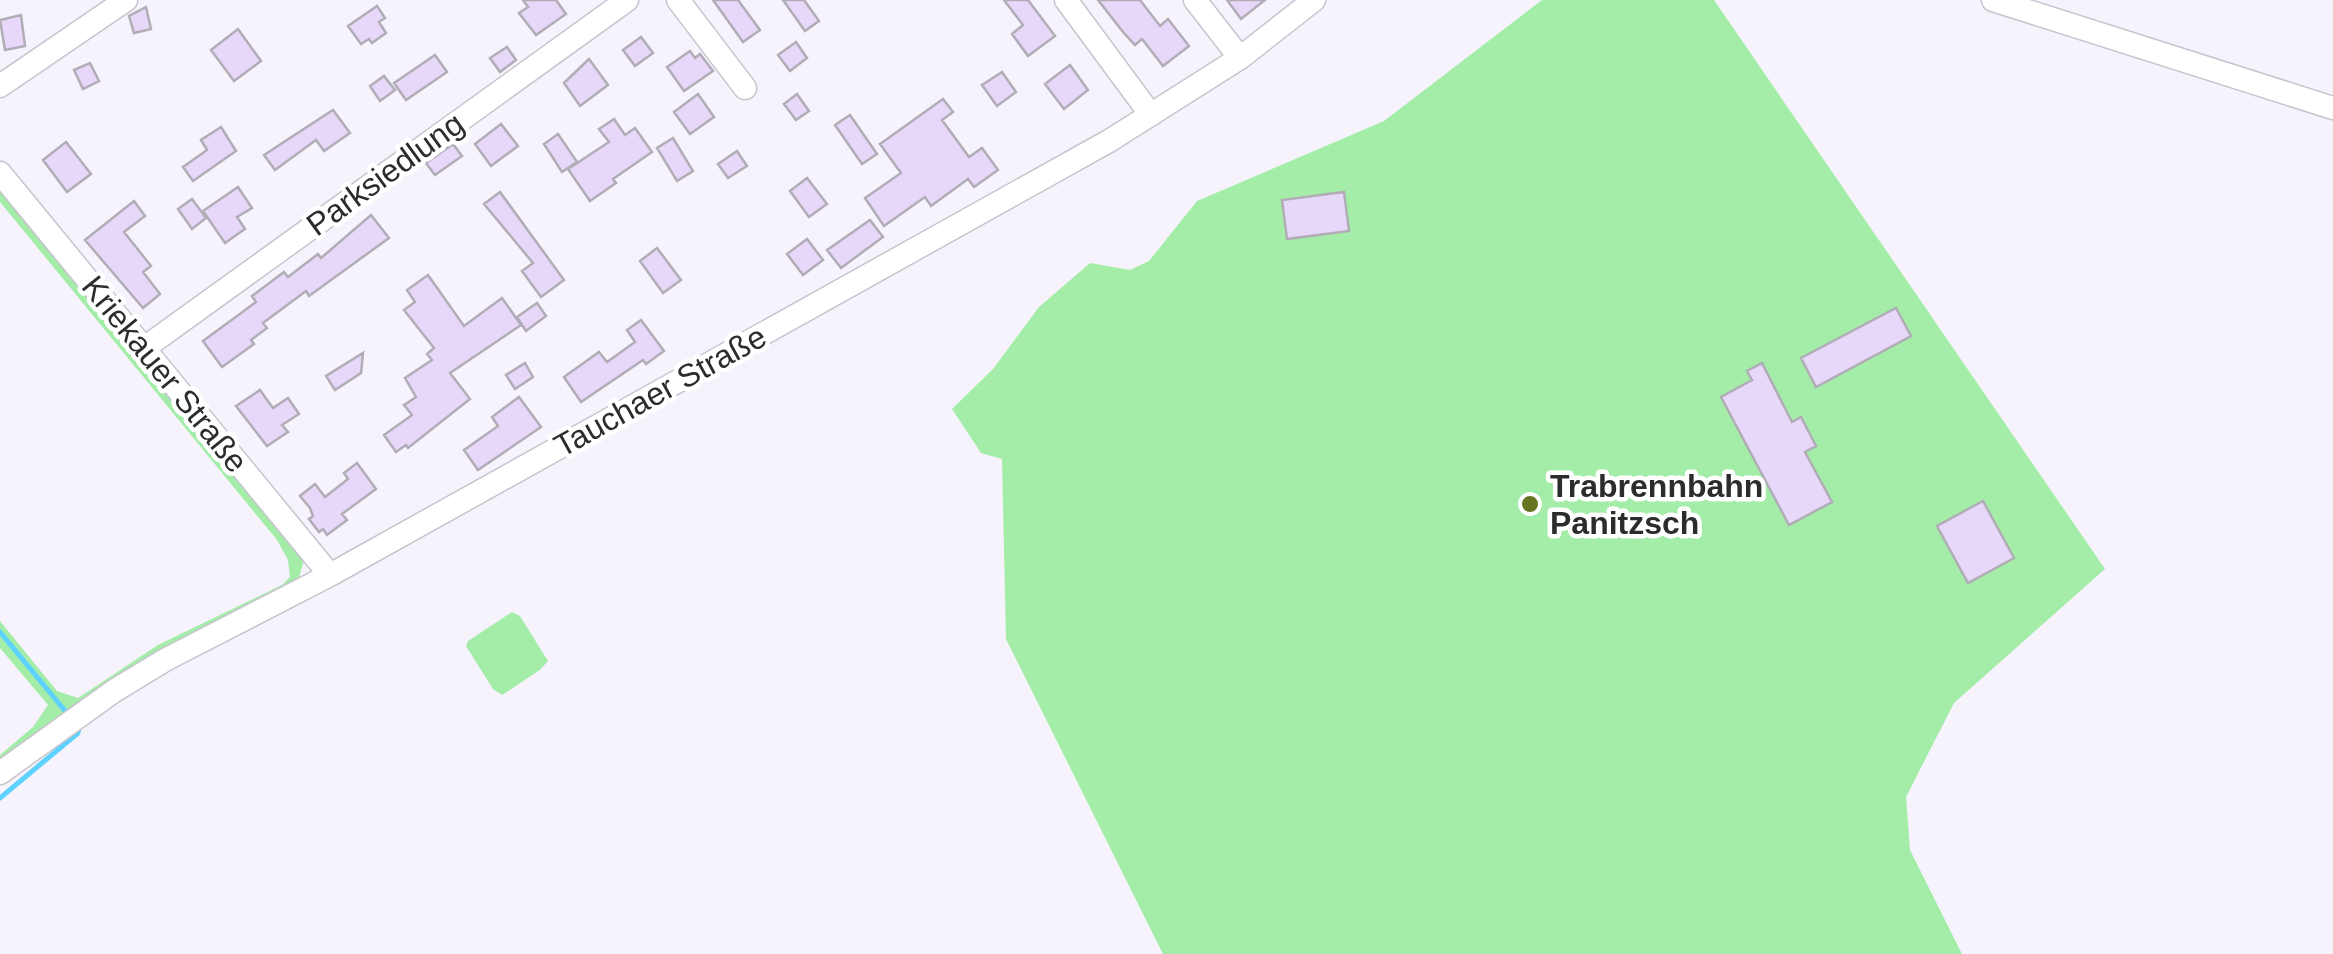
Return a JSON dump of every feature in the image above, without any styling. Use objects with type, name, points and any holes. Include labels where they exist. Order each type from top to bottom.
[{"type":"street","points":[[4,74],[126,0]]},
{"type":"street","name":"Parksiedlung","points":[[143,349],[626,0]]},
{"type":"street","points":[[678,0],[745,88]]},
{"type":"street","points":[[1066,0],[1152,115]]},
{"type":"street","points":[[1195,0],[1240,58]]},
{"type":"street","name":"Tauchaer Straße","points":[[0,772],[165,660],[330,575],[1152,115],[1240,58],[1314,0]]},
{"type":"street","points":[[1993,0],[2333,108]]},
{"type":"street","name":"Kriekauer Straße","points":[[0,173],[330,575]]},
{"type":"green space","name":"Trabrennbahn Panitzsch","points":[[1542,0],[1714,0],[2105,569],[1954,703],[1906,797],[1910,850],[1962,954],[1163,954],[1006,639],[1002,459],[981,453],[952,409],[993,369],[1039,307],[1090,263],[1130,270],[1149,261],[1197,201],[1384,121]]},
{"type":"green space","points":[[0,184],[304,560],[298,581],[0,764],[0,755],[33,727],[48,705],[0,648],[0,621],[57,691],[78,698],[158,645],[282,585],[290,577],[288,560],[277,540],[0,202]]},
{"type":"green space","points":[[512,612],[520,616],[548,661],[502,695],[493,689],[466,646]]},
{"type":"building","points":[[523,0],[556,0],[566,14],[536,35],[519,13],[528,7]]},
{"type":"building","points":[[713,0],[738,0],[760,30],[743,42]]},
{"type":"building","points":[[783,0],[804,0],[819,21],[805,31]]},
{"type":"building","points":[[1004,0],[1028,0],[1055,36],[1028,56],[1012,34],[1023,25]]},
{"type":"building","points":[[1098,0],[1140,0],[1160,26],[1168,19],[1189,46],[1163,66],[1142,39],[1135,45]]},
{"type":"building","points":[[1227,0],[1265,0],[1241,19]]},
{"type":"building","points":[[377,6],[385,18],[379,22],[386,33],[372,43],[369,39],[361,44],[348,26]]},
{"type":"building","points":[[146,7],[151,29],[134,33],[129,16]]},
{"type":"building","points":[[21,15],[25,46],[5,50],[0,20]]},
{"type":"building","points":[[238,29],[261,61],[234,81],[211,50]]},
{"type":"building","points":[[641,37],[653,53],[635,66],[623,50]]},
{"type":"building","points":[[796,42],[807,58],[790,71],[778,55]]},
{"type":"building","points":[[507,47],[516,60],[500,72],[490,58]]},
{"type":"building","points":[[690,51],[695,58],[700,54],[713,71],[684,91],[667,67]]},
{"type":"building","points":[[435,55],[447,72],[406,100],[394,83]]},
{"type":"building","points":[[589,59],[608,85],[580,106],[564,83]]},
{"type":"building","points":[[90,63],[99,81],[83,89],[74,70]]},
{"type":"building","points":[[1070,65],[1088,90],[1064,109],[1045,84]]},
{"type":"building","points":[[1002,72],[1016,92],[997,106],[982,85]]},
{"type":"building","points":[[384,76],[395,90],[380,101],[370,86]]},
{"type":"building","points":[[698,94],[714,117],[690,134],[674,112]]},
{"type":"building","points":[[797,94],[809,111],[796,120],[784,104]]},
{"type":"building","points":[[943,99],[953,112],[942,120],[969,157],[982,148],[998,170],[974,187],[968,179],[931,206],[925,197],[884,226],[865,198],[901,173],[880,144]]},
{"type":"building","points":[[333,110],[350,133],[324,151],[316,140],[275,170],[264,155]]},
{"type":"building","points":[[850,115],[877,154],[862,164],[835,125]]},
{"type":"building","points":[[614,119],[625,135],[635,128],[652,152],[590,201],[568,169],[609,142],[599,129]]},
{"type":"building","points":[[501,124],[518,146],[491,166],[475,144]]},
{"type":"building","points":[[221,127],[236,151],[193,181],[183,167],[207,150],[201,140]]},
{"type":"building","points":[[558,134],[577,162],[562,172],[544,144]]},
{"type":"building","points":[[673,138],[693,171],[677,181],[657,148]]},
{"type":"building","points":[[66,142],[91,174],[67,192],[43,160]]},
{"type":"building","points":[[453,144],[462,156],[435,175],[426,163]]},
{"type":"building","points":[[737,151],[747,166],[728,178],[718,164]]},
{"type":"building","points":[[807,178],[827,204],[809,217],[790,191]]},
{"type":"building","points":[[238,187],[252,208],[237,217],[245,229],[225,243],[203,211]]},
{"type":"building","points":[[500,192],[564,280],[541,297],[522,271],[533,263],[484,204]]},
{"type":"building","points":[[1344,192],[1349,231],[1287,239],[1282,200]]},
{"type":"building","points":[[192,199],[206,218],[192,229],[178,209]]},
{"type":"building","points":[[134,201],[145,216],[124,232],[151,266],[143,272],[160,294],[143,308],[85,240]]},
{"type":"building","points":[[371,215],[389,238],[309,296],[306,291],[263,323],[267,328],[251,340],[254,344],[222,367],[203,341],[256,302],[252,296],[284,272],[288,277],[318,254],[321,258]]},
{"type":"building","points":[[870,220],[883,237],[841,268],[827,250]]},
{"type":"building","points":[[807,239],[823,260],[803,275],[787,254]]},
{"type":"building","points":[[657,248],[681,280],[663,293],[640,261]]},
{"type":"building","points":[[428,275],[464,326],[502,298],[521,325],[450,373],[470,399],[408,448],[406,445],[396,452],[384,435],[412,415],[404,405],[416,397],[405,378],[432,360],[427,354],[434,348],[404,310],[415,302],[407,290]]},
{"type":"building","points":[[537,303],[546,316],[526,331],[517,317]]},
{"type":"building","points":[[1896,308],[1911,336],[1816,387],[1801,358]]},
{"type":"building","points":[[641,320],[664,351],[646,364],[643,360],[581,402],[564,377],[599,352],[607,362],[635,342],[627,330]]},
{"type":"building","points":[[363,353],[361,373],[335,390],[326,376]]},
{"type":"building","points":[[525,363],[533,377],[515,389],[506,375]]},
{"type":"building","points":[[1762,363],[1792,422],[1801,417],[1816,446],[1805,452],[1832,502],[1789,525],[1721,397],[1752,380],[1747,371]]},
{"type":"building","points":[[260,390],[273,408],[288,398],[299,414],[282,425],[288,432],[267,446],[236,406]]},
{"type":"building","points":[[519,397],[541,427],[478,470],[464,450],[498,426],[492,417]]},
{"type":"building","points":[[357,463],[376,489],[342,514],[347,520],[327,535],[323,529],[319,532],[309,519],[313,516],[310,508],[300,496],[315,484],[325,497],[348,479],[344,473]]},
{"type":"building","points":[[1983,501],[2014,558],[1968,583],[1937,526]]},
{"type":"waterway","points":[[0,632],[66,712]]},
{"type":"waterway","points":[[0,798],[78,733],[79,728]]},
{"type":"place","name":"Trabrennbahn Panitzsch","points":[[1530,504]]}]
